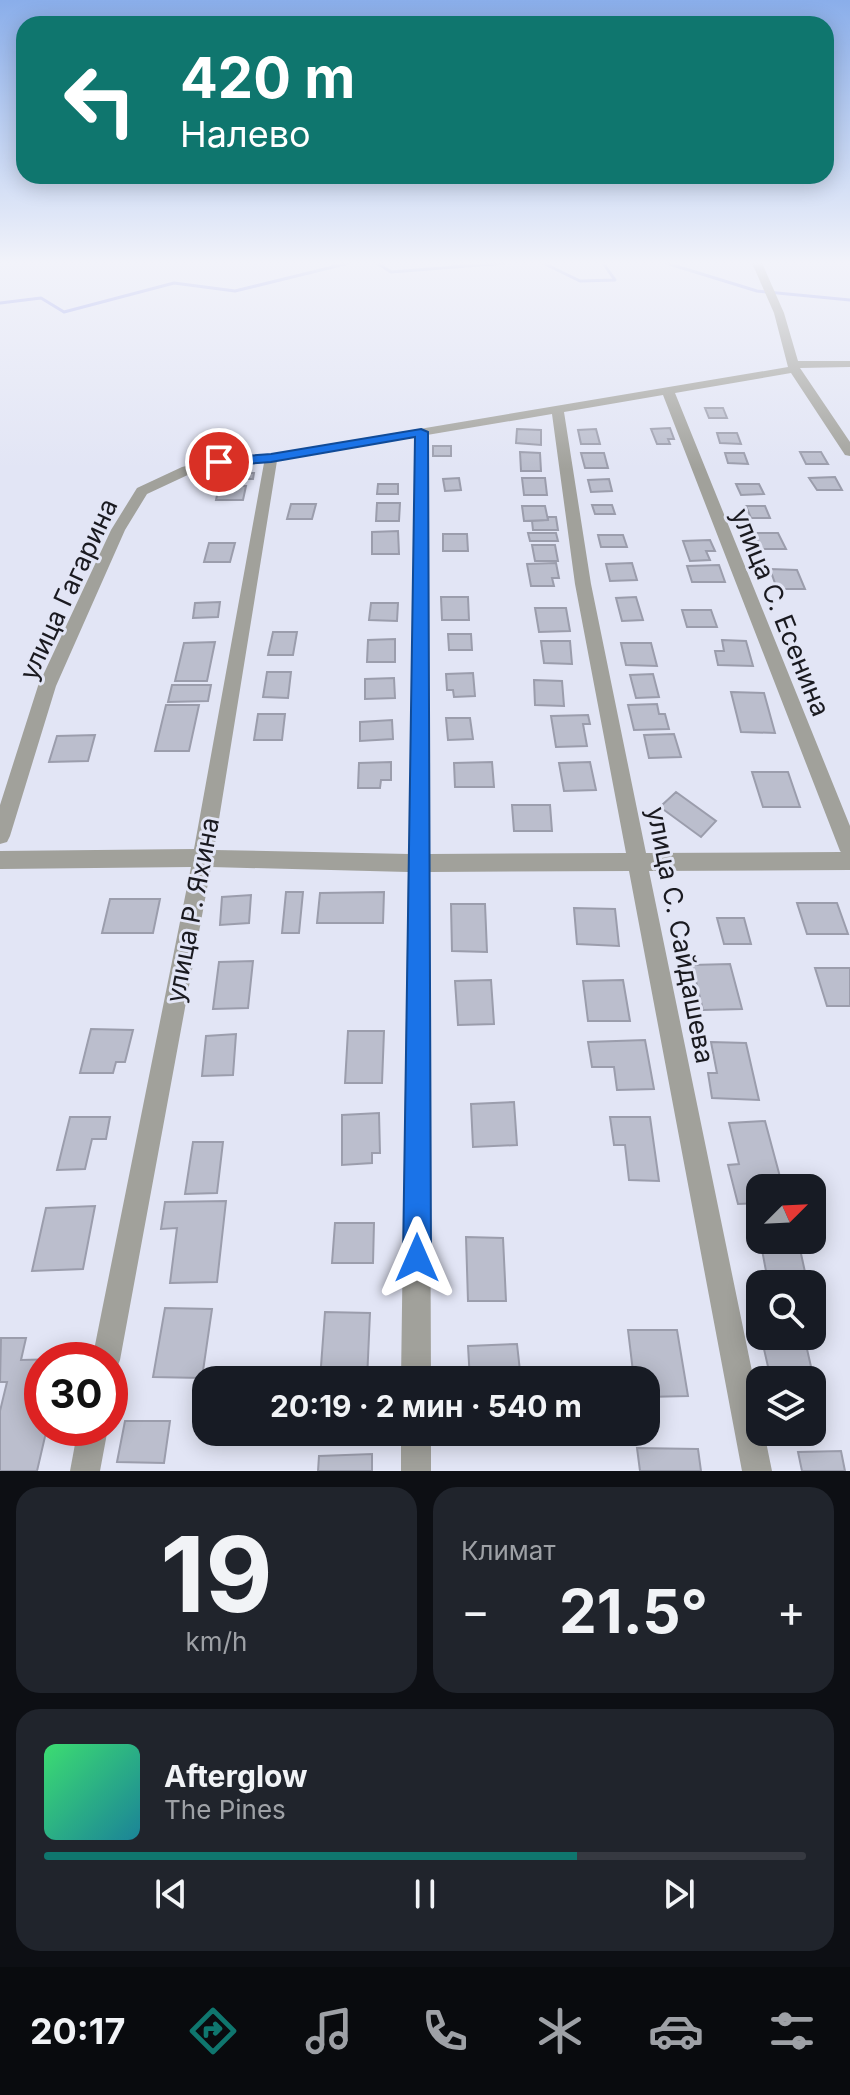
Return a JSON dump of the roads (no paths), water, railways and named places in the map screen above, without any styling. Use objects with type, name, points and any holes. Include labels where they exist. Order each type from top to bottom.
[{"type":"street","points":[[784,332],[794,367],[850,452]]},
{"type":"street","name":"улица Гагарина","points":[[0,836],[47,686],[118,530],[142,491],[187,470],[219,462],[271,458],[794,367],[850,364]]},
{"type":"street","name":"улица С. Есенина","points":[[668,391],[850,851]]},
{"type":"street","name":"улица С. Сайдашева","points":[[557,409],[583,584],[757,1471]]},
{"type":"street","points":[[416,1366],[421,432]]},
{"type":"street","name":"улица Р. Яхина","points":[[109,1342],[203,858],[271,458]]},
{"type":"street","points":[[0,860],[203,858],[419,863],[850,861]]},
{"type":"street","points":[[85,1471],[90,1446]]},
{"type":"street","points":[[416,1446],[416,1471]]}]
